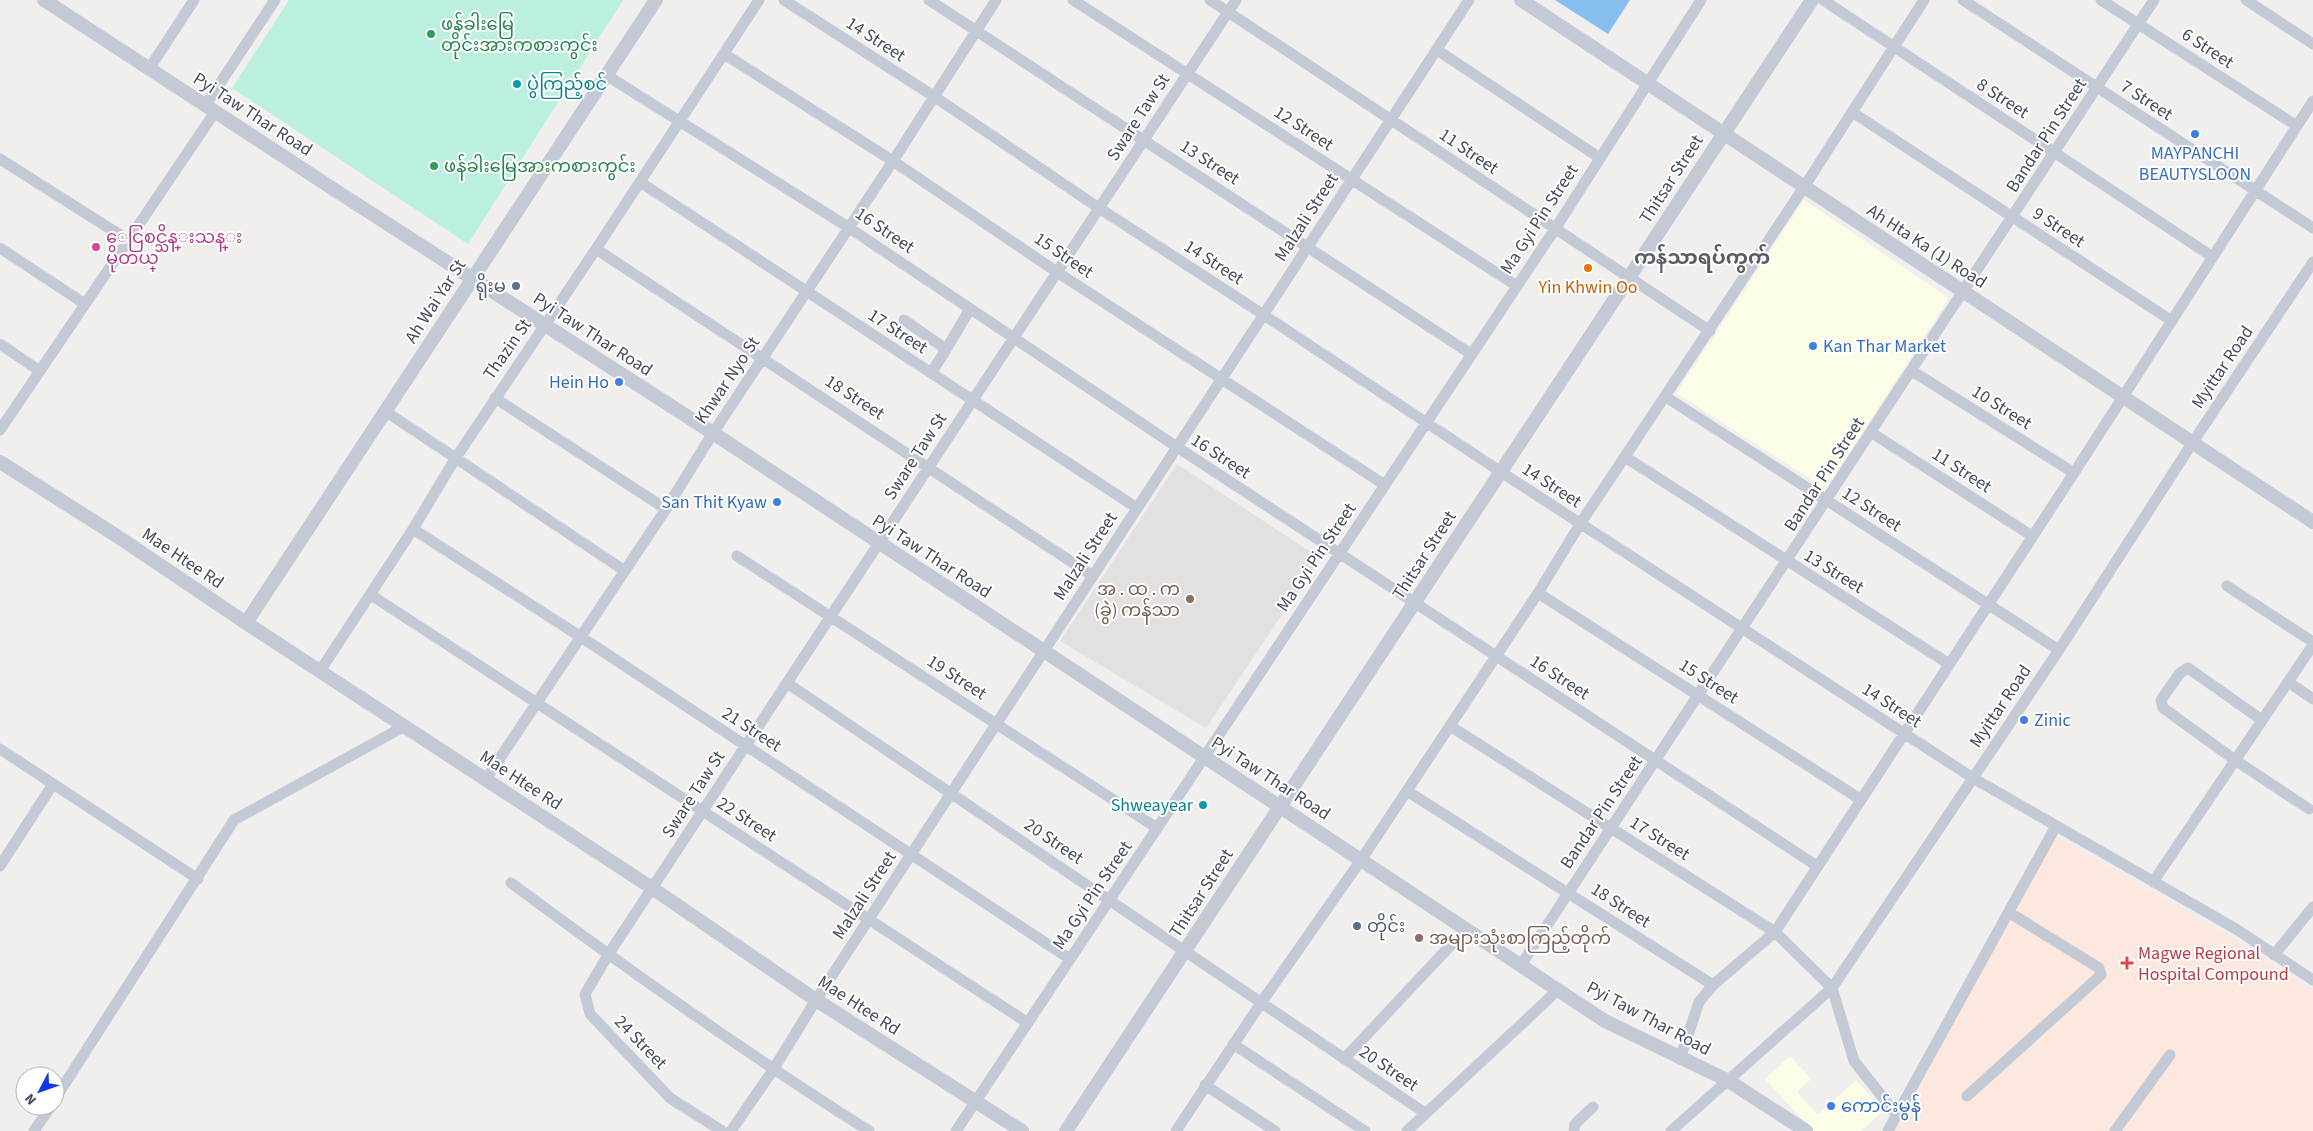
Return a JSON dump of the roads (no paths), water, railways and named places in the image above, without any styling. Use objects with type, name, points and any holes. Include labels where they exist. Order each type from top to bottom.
[{"type":"street","name":"Pyi Taw Thar Road","points":[[44,0],[149,70],[713,433],[1605,1021],[1680,1059],[1727,1080],[1804,1131]]},
{"type":"street","points":[[149,70],[194,0]]},
{"type":"street","points":[[0,430],[128,240],[210,109],[275,0]]},
{"type":"street","name":"Ah Wai Yar St","points":[[246,622],[656,0]]},
{"type":"street","name":"Thazin St","points":[[320,671],[371,595],[455,459],[596,249],[759,0]]},
{"type":"street","name":"14 Street","points":[[784,0],[935,97],[1099,208],[1264,314],[1500,472],[1903,734],[1972,778],[2236,929],[2313,980]]},
{"type":"street","name":"13 Street","points":[[929,0],[1471,354]]},
{"type":"street","name":"Khwar Nyo St","points":[[486,779],[666,509],[713,433],[935,97],[996,0]]},
{"type":"street","name":"12 Street","points":[[1073,0],[1517,286]]},
{"type":"street","name":"11 Street","points":[[1210,0],[1710,331]]},
{"type":"street","name":"Sware Taw St","points":[[608,955],[1236,0]]},
{"type":"street","name":"Malzali Street","points":[[731,1131],[1468,0]]},
{"type":"street","name":"Ah Hta Ka (1) Road","points":[[1521,0],[2313,522]]},
{"type":"street","name":"Ma Gyi Pin Street","points":[[956,1131],[1517,286],[1701,0]]},
{"type":"street","name":"Thitsar Street","points":[[1066,1131],[1812,0]]},
{"type":"street","name":"8 Street","points":[[1823,0],[2213,257]]},
{"type":"street","points":[[1181,1129],[1206,1085],[1407,791],[1538,592],[1580,524],[1710,331],[1924,0]]},
{"type":"street","name":"7 Street","points":[[1963,0],[2313,228]]},
{"type":"street","name":"6 Street","points":[[2101,0],[2297,126]]},
{"type":"street","name":"Bandar Pin Street","points":[[1521,965],[1872,433],[2154,0]]},
{"type":"street","points":[[2246,0],[2313,44]]},
{"type":"street","points":[[1436,50],[1600,158]]},
{"type":"street","name":"15 Street","points":[[724,54],[893,160],[1057,272],[1384,485]]},
{"type":"street","name":"16 Street","points":[[606,75],[848,227],[1177,448],[1817,866]]},
{"type":"street","points":[[1680,1059],[1700,1002],[1713,985],[1775,932],[2172,322],[2313,101]]},
{"type":"street","name":"9 Street","points":[[1852,112],[2172,322]]},
{"type":"street","points":[[0,159],[128,240]]},
{"type":"street","name":"17 Street","points":[[640,182],[1137,508]]},
{"type":"street","points":[[0,248],[85,304]]},
{"type":"street","name":"18 Street","points":[[596,249],[929,466],[1093,576]]},
{"type":"street","name":"Myittar Road","points":[[1671,1131],[1832,988],[2059,650],[2193,442],[2313,262]]},
{"type":"street","points":[[931,373],[970,308]]},
{"type":"street","points":[[904,320],[939,344],[944,353]]},
{"type":"street","points":[[0,344],[40,371]]},
{"type":"street","name":"10 Street","points":[[1912,371],[2074,473]]},
{"type":"street","name":"12 Street","points":[[1666,397],[2059,650]]},
{"type":"street","points":[[495,398],[666,509]]},
{"type":"street","points":[[385,411],[625,571]]},
{"type":"street","name":"11 Street","points":[[1872,433],[2032,536]]},
{"type":"street","name":"13 Street","points":[[1625,457],[1949,664]]},
{"type":"street","name":"Mae Htee Rd","points":[[0,462],[117,536],[652,888],[816,1000],[1022,1131]]},
{"type":"street","name":"21 Street","points":[[413,529],[581,637],[1070,959]]},
{"type":"street","name":"19 Street","points":[[737,556],[1158,828]]},
{"type":"street","points":[[2153,882],[2313,643],[2227,586]]},
{"type":"street","name":"15 Street","points":[[1538,592],[1860,799]]},
{"type":"street","name":"22 Street","points":[[371,595],[538,702],[1028,1023]]},
{"type":"street","points":[[2262,720],[2188,668],[2180,673],[2161,700],[2163,708],[2235,760],[2309,809]]},
{"type":"street","points":[[2288,682],[2313,699]]},
{"type":"street","name":"20 Street","points":[[787,683],[1425,1113]]},
{"type":"street","points":[[65,1084],[198,879],[234,820],[405,726]]},
{"type":"street","name":"17 Street","points":[[1450,726],[1775,932],[1832,988]]},
{"type":"street","points":[[0,749],[198,879]]},
{"type":"street","points":[[0,866],[53,784]]},
{"type":"street","name":"18 Street","points":[[1407,791],[1713,985]]},
{"type":"street","points":[[1888,1131],[2010,913],[2056,826]]},
{"type":"street","points":[[511,883],[608,955],[772,1070],[869,1131]]},
{"type":"street","points":[[2274,955],[2313,907]]},
{"type":"street","points":[[1967,1096],[2101,975],[2099,968],[2010,913]]},
{"type":"street","points":[[1344,1059],[1466,929]]},
{"type":"street","name":"24 Street","points":[[608,955],[585,994],[590,1014],[670,1098],[722,1131]]},
{"type":"street","points":[[1832,988],[1854,1060],[1897,1115]]},
{"type":"street","points":[[1407,1131],[1558,990]]},
{"type":"street","points":[[1233,1044],[1364,1131]]},
{"type":"street","points":[[2115,1131],[2170,1055]]},
{"type":"street","points":[[1206,1085],[1274,1131]]},
{"type":"street","points":[[1574,1131],[1575,1124],[1593,1107]]},
{"type":"street","points":[[34,1131],[44,1116]]},
{"type":"water","points":[[1555,0],[1630,0],[1608,34]]},
{"type":"place","name":"ဖန်ခါးမြေ တိုင်းအားကစားကွင်း","points":[[431,34]]},
{"type":"place","name":"ပွဲကြည့်စင်","points":[[517,84]]},
{"type":"place","name":"MAYPANCHI BEAUTYSLOON","points":[[2195,134]]},
{"type":"place","name":"ဖန်ခါးမြေအားကစားကွင်း","points":[[434,166]]},
{"type":"place","name":"ေငြစင္သိန္းသန္း မိုတယ္","points":[[96,247]]},
{"type":"place","name":"Yin Khwin Oo","points":[[1588,268]]},
{"type":"place","name":"ရိုးမ","points":[[516,286]]},
{"type":"place","name":"Kan Thar Market","points":[[1813,346]]},
{"type":"place","name":"Hein Ho","points":[[619,382]]},
{"type":"place","name":"San Thit Kyaw","points":[[777,502]]},
{"type":"place","name":"အ . ထ . က (ခွဲ) ကန်သာ","points":[[1190,599]]},
{"type":"place","name":"Zinic","points":[[2024,720]]},
{"type":"place","name":"Shweayear","points":[[1203,805]]},
{"type":"place","name":"တိုင်း","points":[[1357,926]]},
{"type":"place","name":"အများသုံးစာကြည့်တိုက်","points":[[1419,938]]},
{"type":"place","name":"Magwe Regional Hospital Compound","points":[[2127,963]]},
{"type":"place","name":"ကောင်းမွန်","points":[[1831,1106]]},
{"type":"district","name":"ကန်သာရပ်ကွက်","points":[[1702,257]]}]
